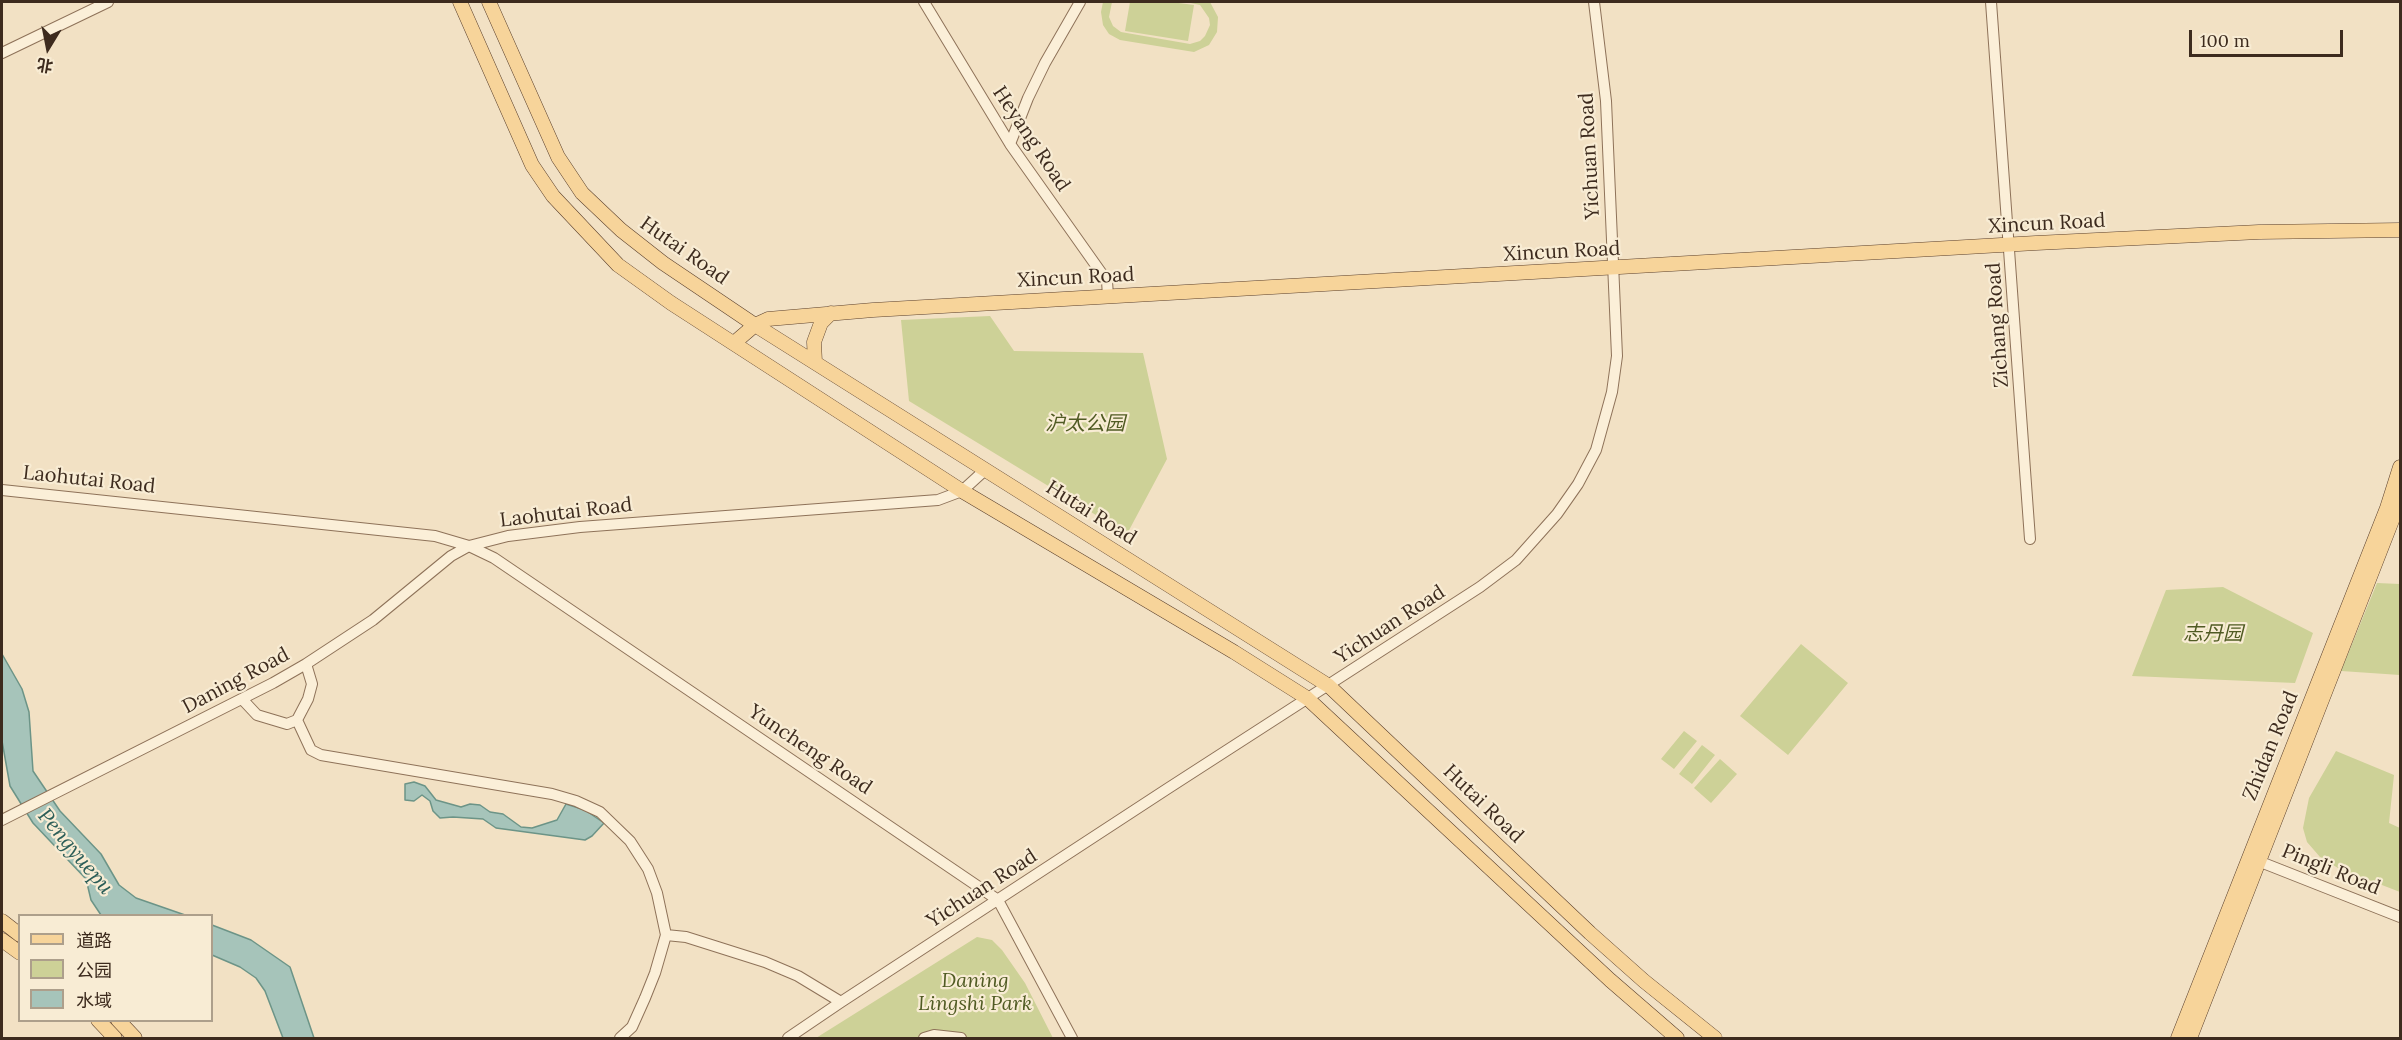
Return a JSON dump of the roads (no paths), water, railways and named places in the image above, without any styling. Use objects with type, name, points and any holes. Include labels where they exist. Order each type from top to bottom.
[{"type":"main road","points":[[460,2],[532,165],[553,196],[618,265],[962,491],[1234,652],[1307,699],[1610,980],[1677,1038]]},
{"type":"main road","name":"Hutai Road","points":[[489,2],[558,157],[582,193],[621,230],[663,263],[756,325],[1329,686],[1590,933],[1644,981],[1715,1038]]},
{"type":"main road","name":"Xincun Road","points":[[734,343],[756,325],[773,318],[831,313],[2010,245],[2259,232],[2400,230]]},
{"type":"main road","points":[[815,362],[814,342],[821,323],[831,313]]},
{"type":"main road","name":"Zhidan Road","points":[[2190,1038],[2400,467]]},
{"type":"main road","name":"Zhidan Road","points":[[2178,1038],[2254,859],[2400,500]]},
{"type":"main road","points":[[2,921],[18,933]]},
{"type":"main road","points":[[2,940],[18,952]]},
{"type":"main road","points":[[100,1022],[115,1038]]},
{"type":"main road","points":[[120,1022],[135,1038]]},
{"type":"street","points":[[2,53],[108,2]]},
{"type":"street","name":"Heyang Road","points":[[924,2],[1010,144],[1107,281],[1108,296]]},
{"type":"street","points":[[1010,144],[1041,72],[1080,2]]},
{"type":"street","name":"Yichuan Road","points":[[788,1038],[1499,574],[1531,546],[1569,498],[1596,450],[1612,392],[1617,356],[1603,67],[1594,2]]},
{"type":"street","name":"Zichang Road","points":[[1991,2],[2030,539]]},
{"type":"street","name":"Laohutai Road","points":[[2,490],[435,536],[469,546],[535,531],[938,500],[962,491],[985,470]]},
{"type":"street","name":"Daning Road","points":[[2,820],[242,699],[306,664],[373,620],[451,556],[469,546]]},
{"type":"street","name":"Yuncheng Road","points":[[469,546],[507,565],[998,900],[1072,1038]]},
{"type":"street","points":[[242,699],[257,715],[287,724],[297,720],[308,699],[312,684],[306,664]]},
{"type":"street","points":[[297,720],[311,750],[321,755],[552,794],[576,801],[600,812],[634,847],[648,869],[657,893],[666,935],[645,998],[632,1027],[620,1038]]},
{"type":"street","name":"Pingli Road","points":[[2254,859],[2400,918]]},
{"type":"street","points":[[666,935],[706,943],[765,962],[798,976],[841,1002]]},
{"type":"street","points":[[924,1038],[934,1035],[961,1038]]},
{"type":"water","name":"Pengyuepu","points":[[2,654],[22,689],[29,712],[33,771],[60,811],[101,854],[119,885],[136,898],[182,914],[100,914],[91,900],[86,879],[33,823],[10,786],[2,741]]},
{"type":"water","points":[[414,782],[425,786],[436,800],[461,807],[470,804],[480,805],[490,812],[503,814],[521,827],[532,828],[557,820],[566,804],[585,810],[604,823],[585,840],[496,828],[483,819],[440,818],[433,811],[430,801],[422,795],[414,801],[405,800],[405,784]]},
{"type":"water","points":[[213,925],[251,940],[290,967],[314,1038],[283,1038],[265,991],[256,978],[240,967],[213,955]]},
{"type":"park label","name":"沪太公园","points":[[1085,424]]},
{"type":"park label","name":"志丹园","points":[[2213,634]]},
{"type":"park label","name":"Daning Lingshi Park","points":[[975,992]]}]
